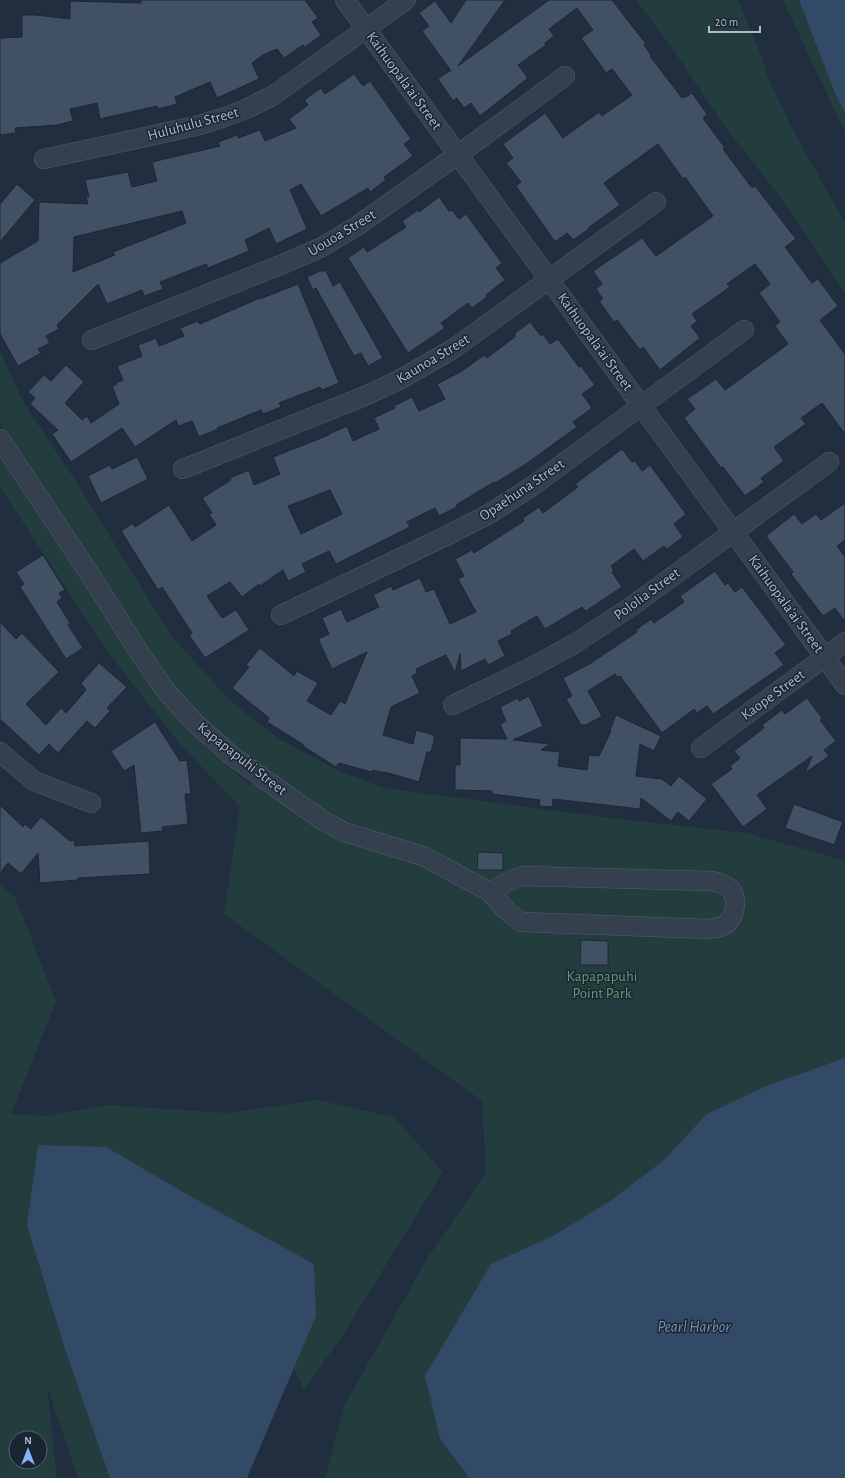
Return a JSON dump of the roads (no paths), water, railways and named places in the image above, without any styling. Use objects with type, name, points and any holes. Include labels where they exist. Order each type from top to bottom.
[{"type":"street","name":"Kaihuopala'ai Street","points":[[345,0],[845,685]]},
{"type":"street","name":"Huluhulu Street","points":[[44,159],[200,125],[239,112],[274,95],[406,0]]},
{"type":"street","name":"Uouoa Street","points":[[92,340],[322,247],[357,226],[565,76]]},
{"type":"street","name":"Kaunoa Street","points":[[183,469],[365,396],[399,380],[453,349],[656,202]]},
{"type":"street","name":"Opaehuna Street","points":[[281,615],[489,514],[531,487],[744,330]]},
{"type":"street","name":"Kapapapuhi Street","points":[[0,439],[90,573],[139,652],[166,691],[194,722],[232,756],[322,820],[344,832],[423,856],[490,892]]},
{"type":"street","name":"Pololia Street","points":[[454,705],[530,668],[574,644],[632,606],[829,462]]},
{"type":"street","name":"Kaope Street","points":[[701,748],[845,642]]},
{"type":"street","points":[[0,752],[34,781],[90,803]]},
{"type":"street","points":[[523,876],[711,881],[722,884],[731,890],[735,899],[734,911],[729,919],[722,926],[709,929],[521,922],[506,910],[490,892],[507,882],[523,876]]},
{"type":"water","points":[[799,0],[845,0],[845,113],[835,93]]},
{"type":"water","name":"Pearl Harbor","points":[[845,1058],[845,1478],[469,1478],[440,1438],[425,1376],[491,1264],[553,1236],[610,1201],[663,1161],[707,1114],[766,1086]]},
{"type":"water","points":[[38,1145],[106,1147],[190,1196],[314,1264],[316,1316],[247,1478],[110,1478],[64,1346],[27,1225]]},
{"type":"park label","name":"Kapapapuhi Point Park","points":[[602,984]]}]
